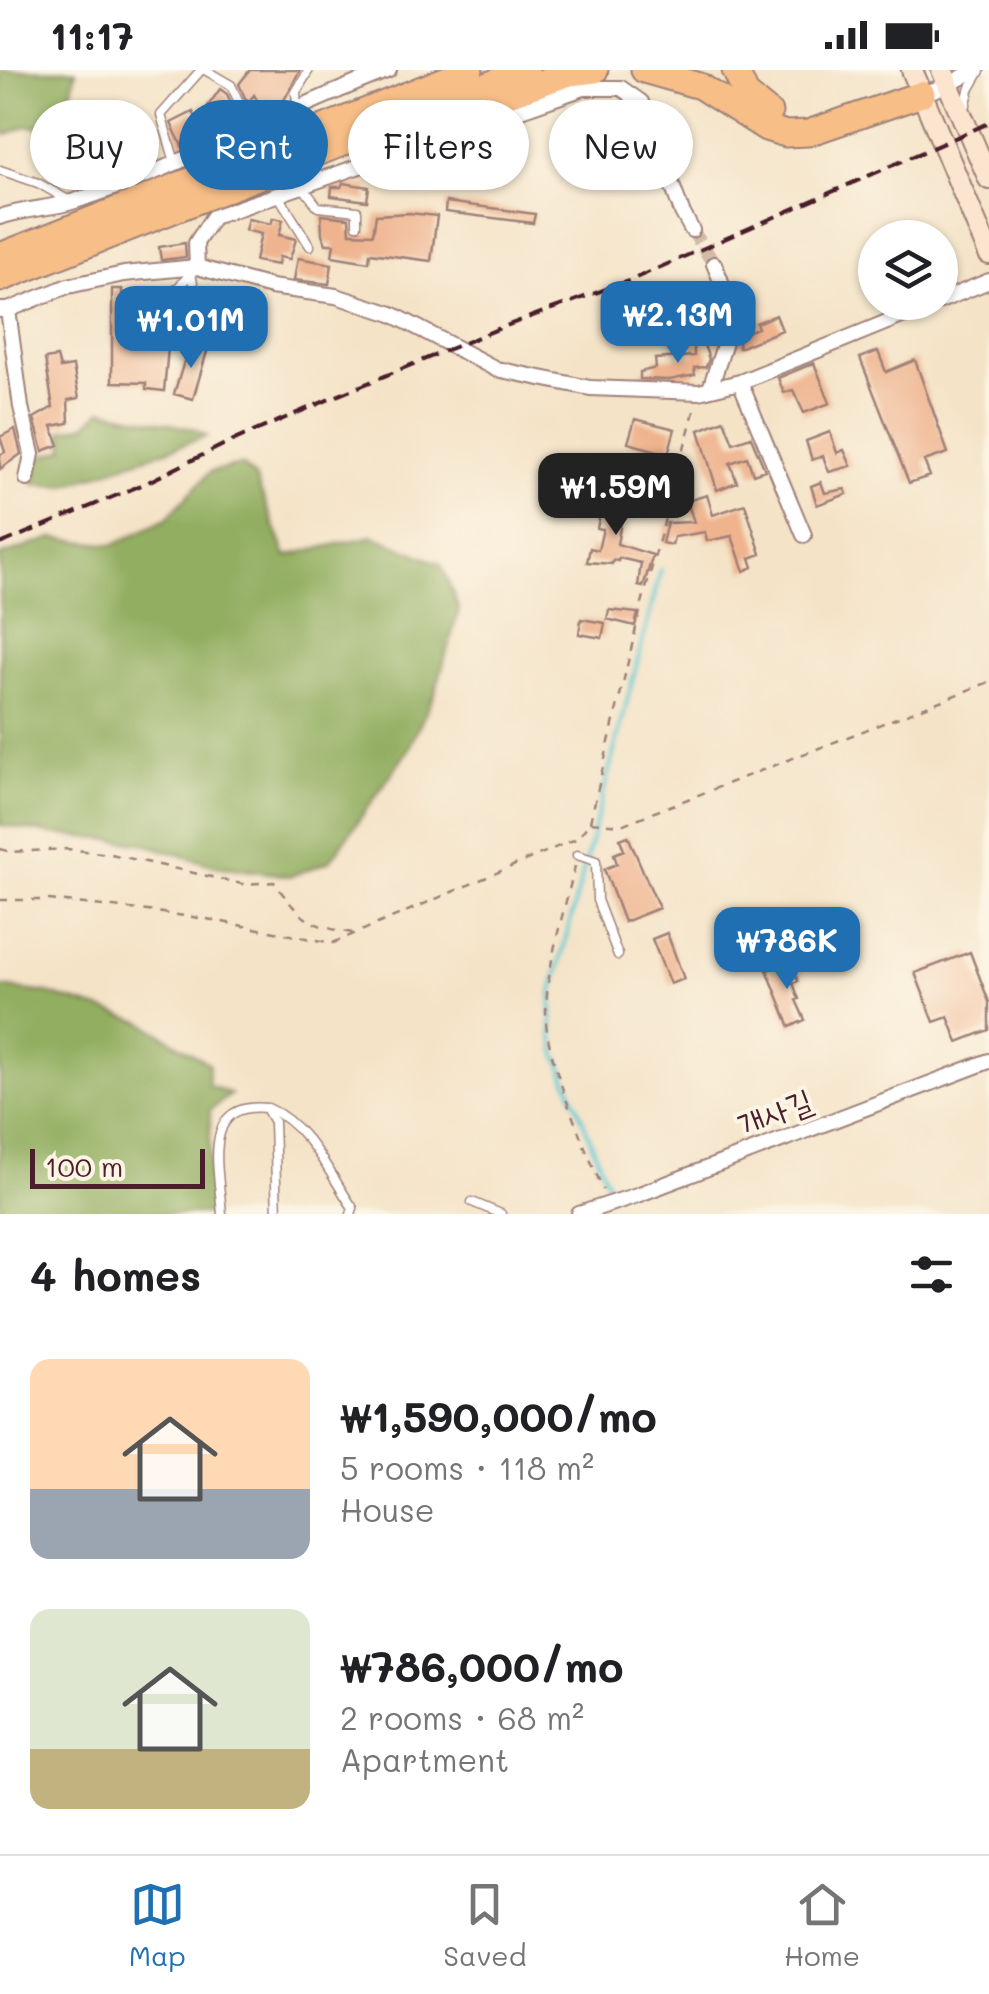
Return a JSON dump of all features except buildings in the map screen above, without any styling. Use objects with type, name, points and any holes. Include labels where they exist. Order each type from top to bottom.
[{"type":"highway","points":[[396,99],[446,70]]},
{"type":"highway","points":[[0,256],[470,70]]},
{"type":"highway","points":[[449,100],[526,70]]},
{"type":"highway","points":[[489,100],[570,73],[595,70]]},
{"type":"highway","points":[[644,70],[700,86],[766,128],[786,134],[808,134],[929,78]]},
{"type":"highway","points":[[736,70],[746,94],[757,105],[790,119],[816,118],[929,78]]},
{"type":"highway","points":[[0,279],[348,139]]},
{"type":"street","points":[[314,100],[389,70]]},
{"type":"street","points":[[929,78],[978,70]]},
{"type":"street","points":[[929,78],[963,118],[989,176],[961,187]]},
{"type":"street","points":[[929,78],[961,187],[989,254]]},
{"type":"street","points":[[328,177],[575,89],[621,88],[641,102],[692,230]]},
{"type":"street","points":[[0,217],[26,208],[72,202],[179,160]]},
{"type":"street","points":[[194,271],[196,243],[213,217],[291,190]]},
{"type":"street","points":[[705,391],[729,326],[728,296],[714,264]]},
{"type":"street","points":[[27,479],[32,454],[4,310],[68,286],[124,274],[194,271],[336,296],[392,314],[496,369],[590,388],[705,391],[740,382],[893,320]]},
{"type":"street","points":[[958,294],[989,281]]},
{"type":"street","points":[[740,382],[804,535]]},
{"type":"street","name":"개사길","points":[[579,1214],[989,1060]]},
{"type":"lane","points":[[175,162],[161,115],[203,70],[231,85],[238,100]]},
{"type":"lane","points":[[296,100],[308,70]]},
{"type":"lane","points":[[963,118],[978,70]]},
{"type":"lane","points":[[0,170],[38,183],[72,202]]},
{"type":"lane","points":[[305,190],[318,207],[357,211],[356,225]]},
{"type":"lane","points":[[278,195],[310,246]]},
{"type":"lane","points":[[194,271],[191,325],[182,331],[172,330],[163,320],[160,308],[194,271]]},
{"type":"lane","points":[[584,856],[596,861],[596,900],[618,955]]},
{"type":"lane","points":[[222,1214],[218,1140],[223,1121],[238,1108],[266,1108],[288,1116],[353,1208],[351,1214]]},
{"type":"lane","points":[[266,1108],[274,1122],[276,1214]]},
{"type":"lane","points":[[472,1202],[501,1214]]},
{"type":"path","points":[[0,900],[50,900],[140,910],[333,943],[578,838],[590,822],[641,607],[705,391]]},
{"type":"path","points":[[590,822],[621,826],[668,804],[989,682]]},
{"type":"path","points":[[0,848],[12,852],[67,849],[111,854],[242,884],[274,882],[298,915],[317,927],[359,934]]},
{"type":"path","points":[[584,856],[552,964],[546,1024],[550,1051],[609,1204]]},
{"type":"green space","points":[[0,70],[76,70],[73,100],[30,100],[30,126],[6,135],[0,122]]},
{"type":"green space","points":[[102,410],[194,429],[207,436],[64,486],[34,484],[39,457],[65,449],[62,431],[86,425]]},
{"type":"green space","points":[[241,465],[255,477],[286,556],[373,536],[441,564],[459,609],[435,693],[406,753],[330,861],[291,876],[216,866],[142,843],[0,825],[0,556],[53,538],[113,545],[166,519],[210,472]]},
{"type":"green space","points":[[0,987],[47,993],[142,1022],[209,1064],[208,1085],[231,1094],[210,1110],[210,1214],[0,1214]]},
{"type":"waterway","points":[[612,1195],[556,1052],[552,992],[661,570]]},
{"type":"tunnel","points":[[692,230],[714,264]]},
{"type":"railway","points":[[0,544],[144,484],[339,395],[500,328],[631,280],[989,123]]}]
